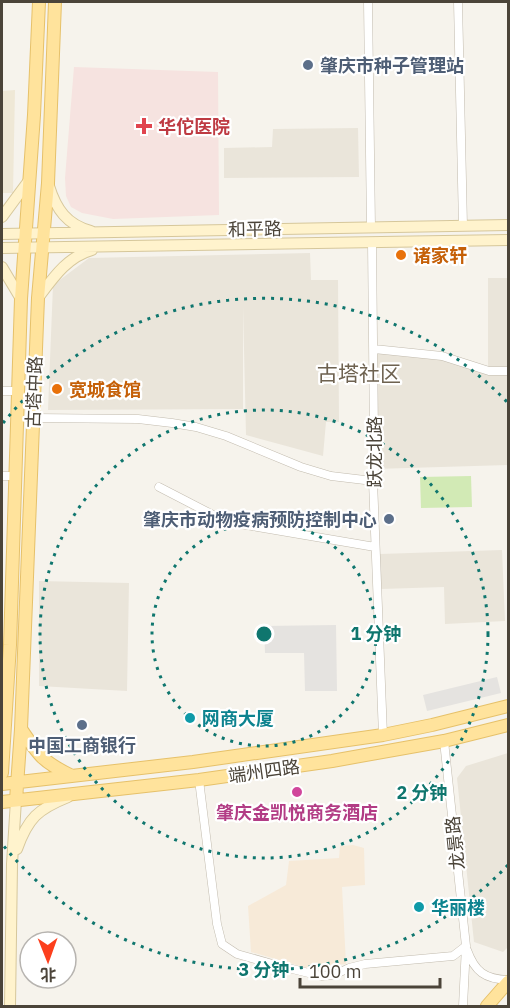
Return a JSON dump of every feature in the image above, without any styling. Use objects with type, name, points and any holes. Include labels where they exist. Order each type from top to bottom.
[{"type":"main road","name":"古塔中路","points":[[2,773],[3,724],[10,645],[21,299],[34,115],[39,2]]},
{"type":"main road","name":"古塔中路","points":[[16,800],[21,729],[38,298],[48,183],[55,2]]},
{"type":"main road","points":[[34,115],[50,114]]},
{"type":"main road","points":[[2,217],[30,179]]},
{"type":"main road","points":[[48,183],[56,206],[63,217],[82,228],[103,234]]},
{"type":"main road","name":"和平路","points":[[2,234],[508,225]]},
{"type":"main road","name":"和平路","points":[[2,248],[508,240]]},
{"type":"main road","points":[[38,298],[66,263],[84,252],[104,247]]},
{"type":"main road","points":[[2,267],[21,299]]},
{"type":"main road","points":[[10,645],[24,644]]},
{"type":"main road","name":"端州四路","points":[[2,784],[193,762],[383,735],[508,706]]},
{"type":"main road","name":"端州四路","points":[[2,802],[199,780],[385,753],[508,725]]},
{"type":"main road","points":[[21,729],[41,757],[51,766],[73,776]]},
{"type":"main road","points":[[263,752],[266,771]]},
{"type":"main road","points":[[12,864],[21,836],[32,818],[48,805],[75,795]]},
{"type":"main road","points":[[10,1006],[12,864],[16,800]]},
{"type":"main road","points":[[486,1006],[508,981]]},
{"type":"street","points":[[368,2],[371,228]]},
{"type":"street","points":[[458,2],[463,226]]},
{"type":"street","name":"跃龙北路","points":[[372,242],[373,481],[383,735]]},
{"type":"street","points":[[374,349],[442,356],[489,371],[508,371]]},
{"type":"street","points":[[2,391],[18,391]]},
{"type":"street","points":[[34,418],[138,420],[180,424],[226,436],[301,467],[331,476],[373,481]]},
{"type":"street","points":[[2,476],[15,476]]},
{"type":"street","points":[[159,487],[219,518],[234,523],[375,547]]},
{"type":"street","name":"龙景路","points":[[444,741],[466,946]]},
{"type":"street","points":[[199,780],[217,924],[222,944],[237,954],[321,976],[334,975],[365,964],[453,956],[466,946]]},
{"type":"street","points":[[466,946],[472,962],[479,971],[508,981]]},
{"type":"street","points":[[463,1006],[466,946]]},
{"type":"shaded area","name":"华佗医院","points":[[74,67],[218,72],[219,215],[113,219],[82,213],[71,207],[66,196],[65,178]]},
{"type":"shaded area","points":[[15,90],[13,193],[2,193],[2,91]]},
{"type":"shaded area","points":[[358,128],[359,177],[224,178],[224,148],[272,147],[273,129]]},
{"type":"shaded area","points":[[310,253],[311,280],[338,280],[339,422],[326,422],[323,456],[246,435],[243,306],[243,409],[48,410],[53,285],[89,258]]},
{"type":"shaded area","points":[[488,278],[508,278],[508,465],[374,469],[374,349],[442,356],[488,371]]},
{"type":"shaded area","points":[[502,550],[505,621],[445,624],[444,587],[381,589],[380,554]]},
{"type":"shaded area","points":[[39,581],[129,583],[127,691],[39,686]]},
{"type":"shaded area","points":[[336,625],[337,691],[305,691],[304,653],[265,653],[264,626]]},
{"type":"shaded area","points":[[497,677],[501,693],[427,711],[423,695]]},
{"type":"shaded area","points":[[508,753],[508,947],[503,952],[474,942],[457,778],[466,766]]},
{"type":"shaded area","points":[[353,845],[364,848],[365,885],[342,887],[346,964],[307,968],[251,952],[248,906],[286,885],[289,861],[339,858],[340,846]]},
{"type":"green space","points":[[471,476],[472,507],[421,508],[420,477]]},
{"type":"place","name":"肇庆市种子管理站","points":[[308,65]]},
{"type":"place","name":"华佗医院","points":[[144,126]]},
{"type":"place","name":"诸家轩","points":[[401,255]]},
{"type":"place","name":"宽城食馆","points":[[57,389]]},
{"type":"place","name":"肇庆市动物疫病预防控制中心","points":[[389,519]]},
{"type":"place","name":"网商大厦","points":[[190,718]]},
{"type":"place","name":"中国工商银行","points":[[82,725]]},
{"type":"place","name":"肇庆金凯悦商务酒店","points":[[297,792]]},
{"type":"place","name":"华丽楼","points":[[419,907]]},
{"type":"district","name":"古塔社区","points":[[359,373]]}]
